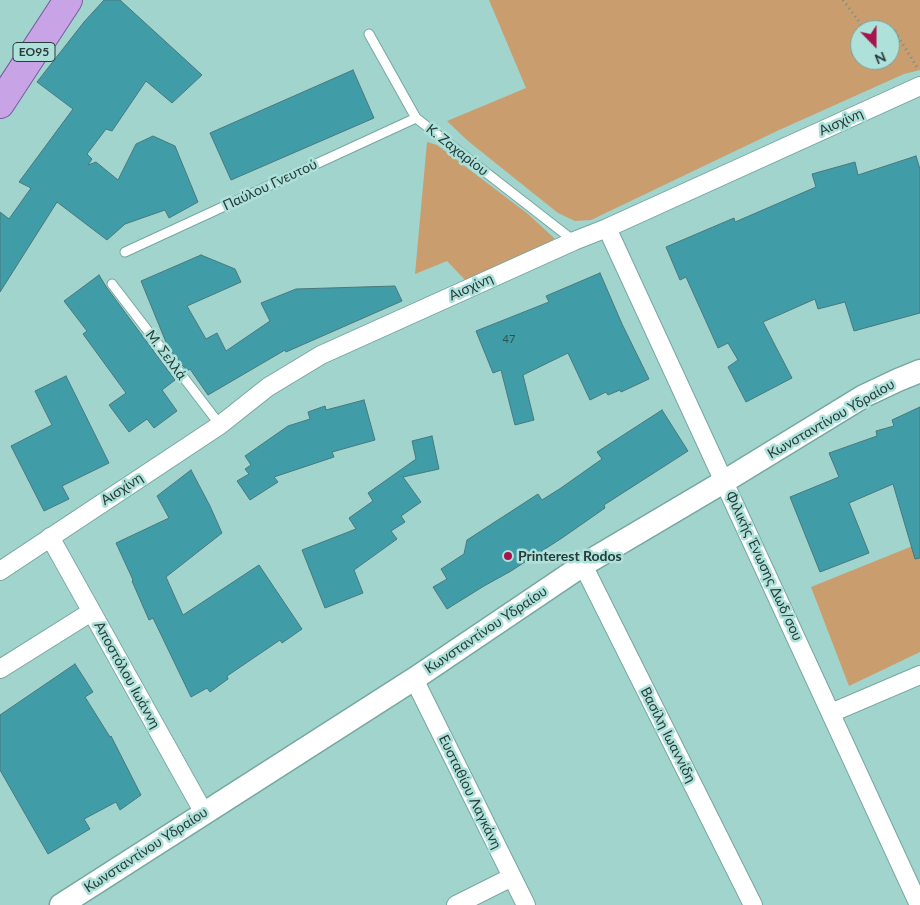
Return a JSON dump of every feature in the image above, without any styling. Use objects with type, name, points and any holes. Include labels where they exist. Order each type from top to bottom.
[{"type":"main road","name":"ΕΟ95","points":[[0,104],[68,0]]},
{"type":"street","name":"Αισχίνη","points":[[0,571],[220,425],[268,387],[321,354],[607,228],[920,86]]},
{"type":"street","name":"Φιλικής Ένωσης Δωδ/σου","points":[[607,228],[831,712],[916,904]]},
{"type":"street","name":"Κωνσταντίνου Υδραίου","points":[[61,905],[414,679],[583,565],[864,396],[920,371]]},
{"type":"street","name":"Αποστόλου Ιωάννη","points":[[50,537],[204,813]]},
{"type":"street","name":"Βασίλη Ιωαννίδη","points":[[583,565],[753,905]]},
{"type":"street","points":[[0,669],[91,612]]},
{"type":"street","points":[[831,712],[920,675]]},
{"type":"street","name":"Ευσταθίου Λαγκάνη","points":[[414,679],[526,905]]},
{"type":"street","points":[[456,905],[512,877]]},
{"type":"lane","name":"Κ. Ζαχαρίου","points":[[369,34],[416,118],[574,241]]},
{"type":"lane","name":"Παύλου Γνευτού","points":[[125,252],[416,118]]},
{"type":"lane","name":"Μ. Σελλά","points":[[112,284],[220,425]]},
{"type":"path","points":[[843,0],[858,20]]},
{"type":"path","points":[[900,39],[920,73]]},
{"type":"shaded area","points":[[489,0],[920,0],[920,70],[904,74],[777,131],[591,220],[575,221],[558,213],[468,141],[447,121],[526,88]]},
{"type":"shaded area","points":[[427,142],[437,145],[528,214],[554,238],[552,247],[466,281],[447,261],[415,274]]},
{"type":"shaded area","points":[[920,543],[920,652],[849,686],[811,587]]},
{"type":"building","points":[[104,0],[120,0],[202,75],[172,103],[146,81],[112,131],[106,129],[87,154],[92,159],[88,165],[96,162],[118,180],[136,144],[153,136],[175,146],[198,202],[169,218],[165,210],[125,224],[107,240],[57,202],[0,292],[0,212],[9,219],[31,188],[19,182],[73,109],[37,82],[84,22]]},
{"type":"building","points":[[353,70],[374,118],[231,180],[210,133]]},
{"type":"building","points":[[916,156],[920,169],[920,313],[854,331],[845,302],[818,309],[815,299],[763,322],[792,378],[746,402],[728,367],[738,360],[728,343],[718,348],[686,277],[680,280],[666,247],[734,218],[735,222],[816,187],[812,174],[855,162],[858,175]]},
{"type":"building","points":[[201,255],[235,269],[241,282],[187,306],[206,339],[217,333],[226,351],[270,321],[261,303],[296,289],[395,286],[402,301],[286,352],[285,350],[208,395],[190,369],[187,371],[168,347],[141,281]]},
{"type":"building","points":[[600,273],[649,379],[621,392],[620,390],[608,395],[606,392],[590,400],[568,353],[523,375],[534,420],[515,425],[501,370],[493,373],[476,331],[549,302],[546,296]]},
{"type":"building","points":[[99,275],[175,380],[162,390],[177,411],[154,428],[147,419],[129,432],[109,405],[126,393],[83,334],[87,331],[64,301]]},
{"type":"building","points":[[66,376],[109,463],[62,486],[69,499],[44,511],[11,446],[52,425],[35,391]]},
{"type":"building","points":[[364,400],[375,440],[332,452],[334,457],[274,477],[278,482],[250,500],[237,481],[249,474],[245,469],[251,465],[245,456],[288,426],[310,419],[308,412],[325,406],[326,410]]},
{"type":"building","points":[[920,407],[920,558],[915,559],[893,484],[849,503],[869,553],[820,572],[790,497],[839,477],[829,453],[877,436],[876,431],[894,426],[892,420]]},
{"type":"building","points":[[662,410],[688,451],[604,505],[605,508],[562,538],[447,609],[433,587],[447,579],[441,569],[464,554],[467,540],[538,494],[542,500],[561,488],[602,459],[597,452]]},
{"type":"building","points":[[432,436],[439,469],[403,477],[421,502],[401,516],[405,522],[391,531],[397,539],[354,570],[363,593],[325,608],[302,550],[356,529],[349,518],[373,501],[368,493],[416,459],[412,441]]},
{"type":"building","points":[[191,470],[222,533],[166,577],[183,615],[259,565],[302,629],[282,643],[280,640],[227,676],[228,679],[210,692],[207,688],[191,697],[153,618],[149,620],[116,543],[169,518],[157,496]]},
{"type":"building","points":[[75,664],[93,692],[85,697],[111,736],[141,795],[120,810],[116,802],[84,819],[90,829],[48,854],[0,770],[0,715]]},
{"type":"place","name":"Printerest Rodos","points":[[508,556]]}]
